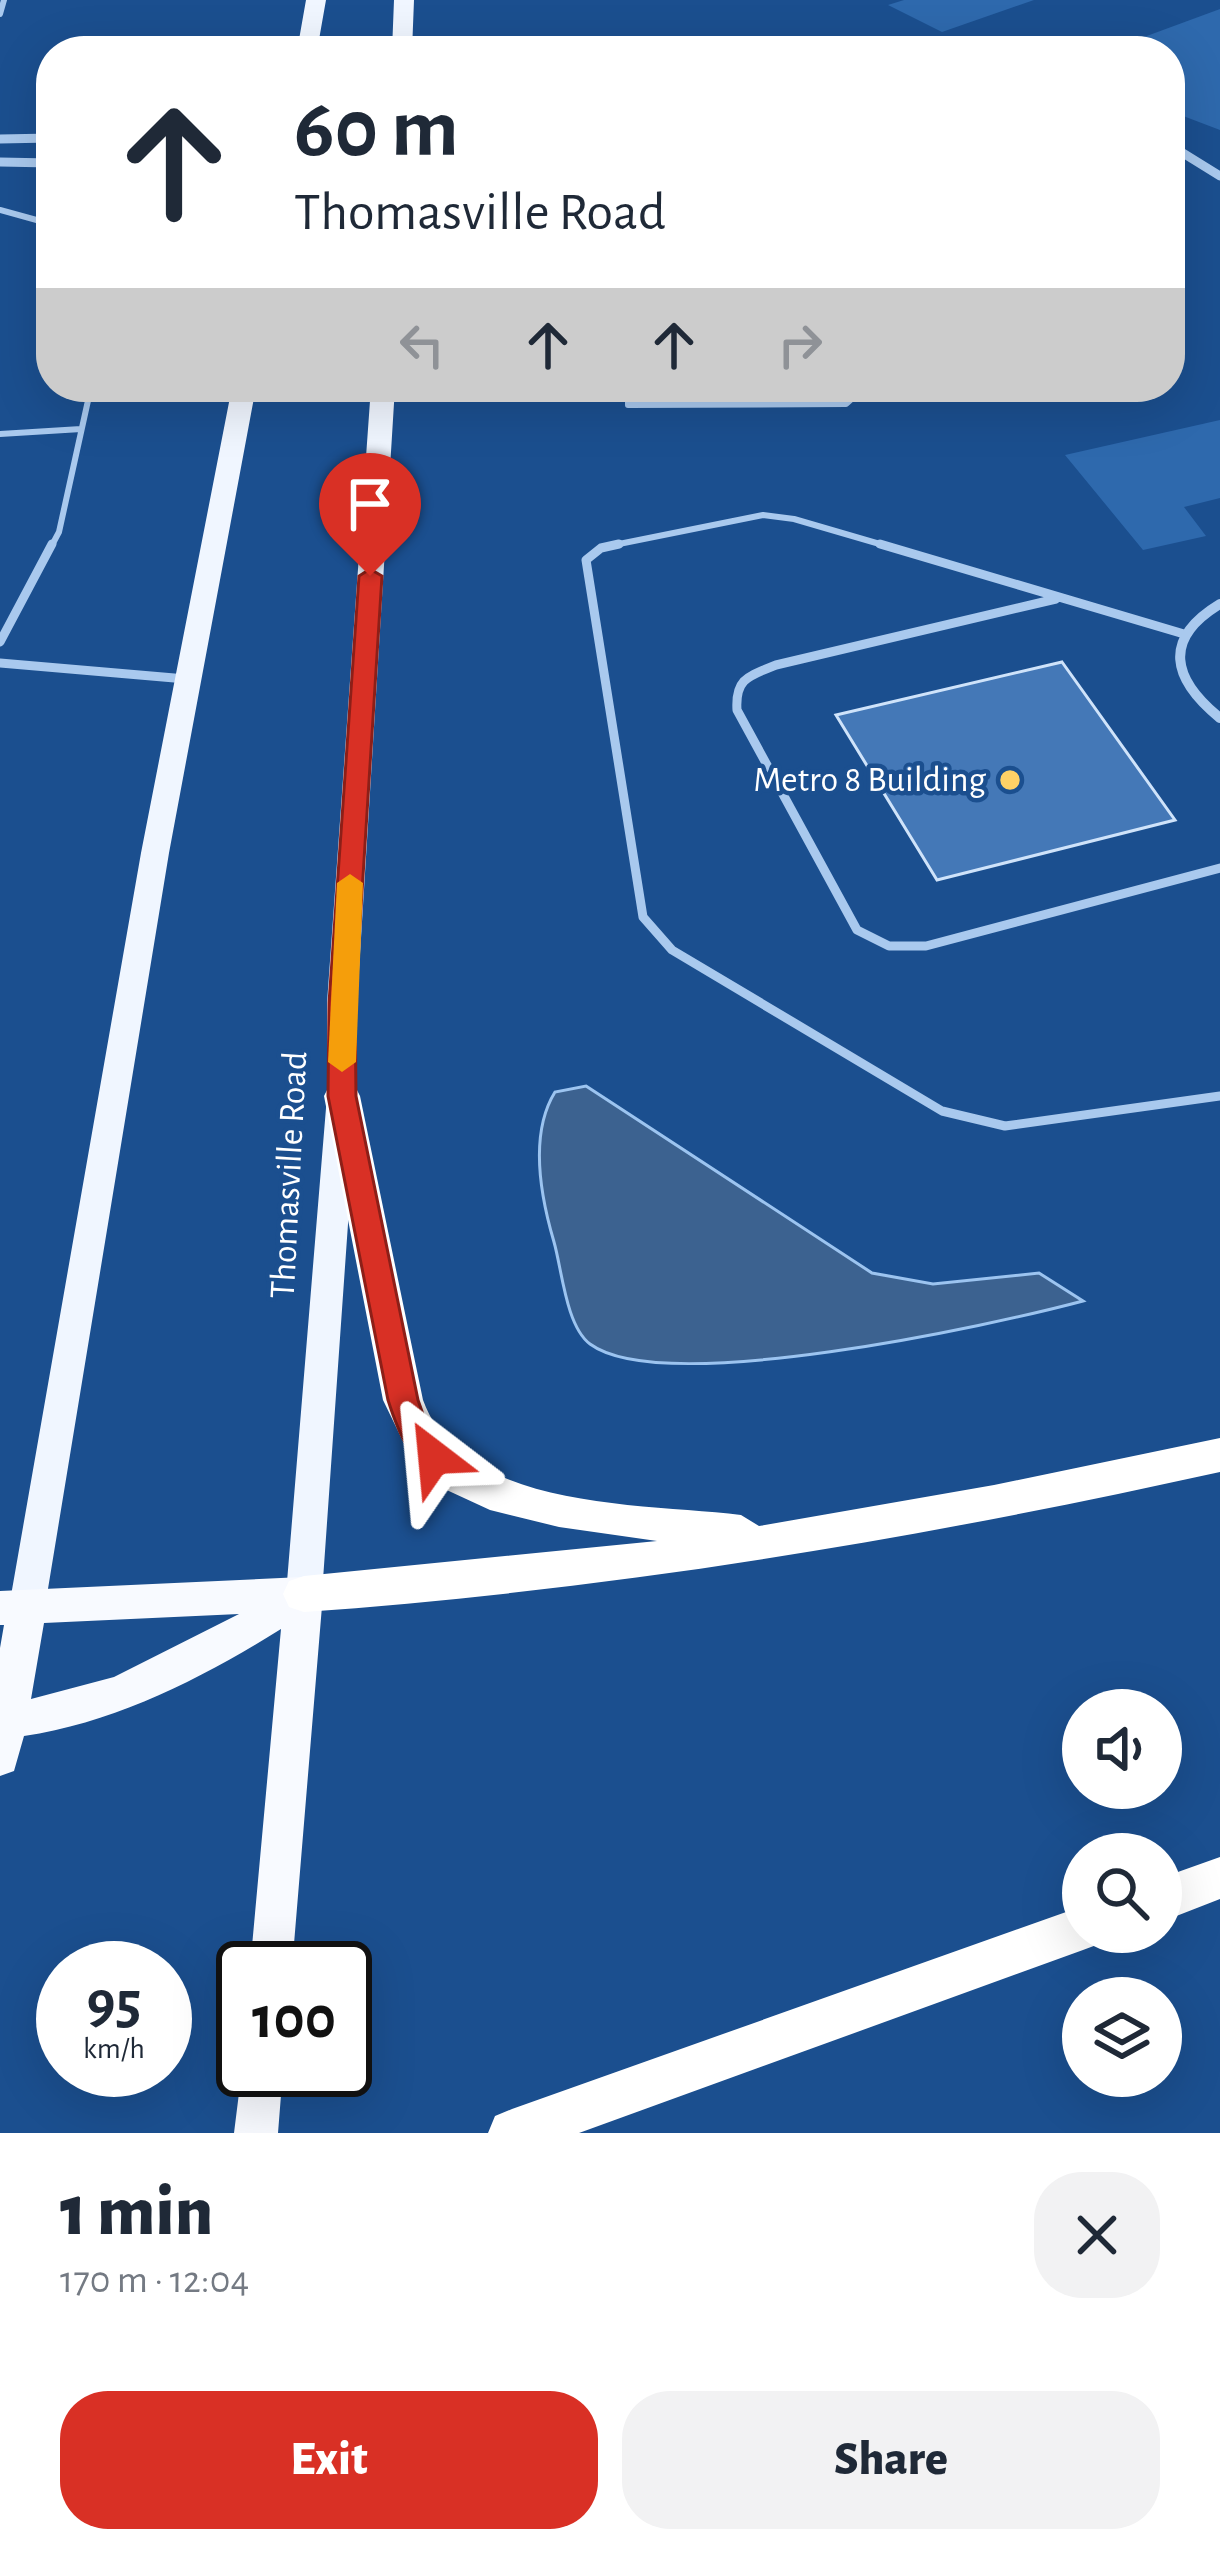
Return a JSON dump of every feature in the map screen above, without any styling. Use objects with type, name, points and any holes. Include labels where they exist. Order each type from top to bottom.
[{"type":"highway","points":[[342,1096],[403,1400],[411,1425],[434,1457],[462,1480],[509,1498],[780,1539]]},
{"type":"highway","points":[[304,1594],[222,1647],[171,1672],[2,1733],[14,1608],[304,1594],[574,1570],[780,1539],[1220,1456]]},
{"type":"highway","name":"Thomasville Road","points":[[273,1941],[304,1594]]},
{"type":"highway","points":[[1182,1892],[1220,1878]]},
{"type":"highway","points":[[512,2133],[1062,1936]]},
{"type":"highway","points":[[256,2133],[259,2097]]},
{"type":"main road","points":[[310,36],[316,0]]},
{"type":"main road","points":[[403,36],[404,0]]},
{"type":"main road","points":[[14,1608],[241,402]]},
{"type":"main road","name":"Thomasville Road","points":[[304,1594],[342,1096],[342,1003],[382,402]]},
{"type":"street","points":[[0,140],[36,139]]},
{"type":"street","points":[[1185,154],[1220,176]]},
{"type":"street","points":[[0,162],[36,163]]},
{"type":"street","points":[[1220,604],[1194,620],[1179,646],[1181,674],[1192,693],[1220,718]]},
{"type":"lane","points":[[0,14],[4,0]]},
{"type":"lane","points":[[0,209],[36,220]]},
{"type":"lane","points":[[0,642],[59,532],[88,402]]},
{"type":"lane","points":[[628,402],[848,402]]},
{"type":"lane","points":[[0,434],[82,429]]},
{"type":"lane","points":[[1184,634],[794,519],[763,515],[601,548],[586,560],[644,917],[672,950],[942,1111],[1005,1126],[1220,1096]]},
{"type":"lane","points":[[1061,597],[776,664],[742,679],[737,710],[857,929],[889,946],[926,946],[1220,868]]},
{"type":"lane","points":[[0,663],[188,680]]},
{"type":"shaded area","points":[[904,0],[1034,0],[942,32],[888,5]]},
{"type":"shaded area","points":[[1220,9],[1220,130],[1185,117],[1185,36],[1147,36]]},
{"type":"shaded area","points":[[1220,420],[1220,498],[1184,507],[1206,536],[1143,550],[1065,455]]},
{"type":"shaded area","points":[[586,1086],[872,1273],[933,1284],[1039,1273],[1083,1301],[907,1339],[754,1360],[628,1359],[590,1344],[575,1324],[566,1297],[540,1166],[542,1127],[555,1092]]},
{"type":"building","name":"Metro 8 Building","points":[[1062,662],[1175,820],[937,880],[836,715]]},
{"type":"slow traffic","points":[[342,1062],[350,883]]},
{"type":"place","name":"Metro 8 Building","points":[[1010,780]]},
{"type":"route","points":[[370,576],[342,1003],[342,1096],[403,1400],[411,1425],[434,1457]]}]
